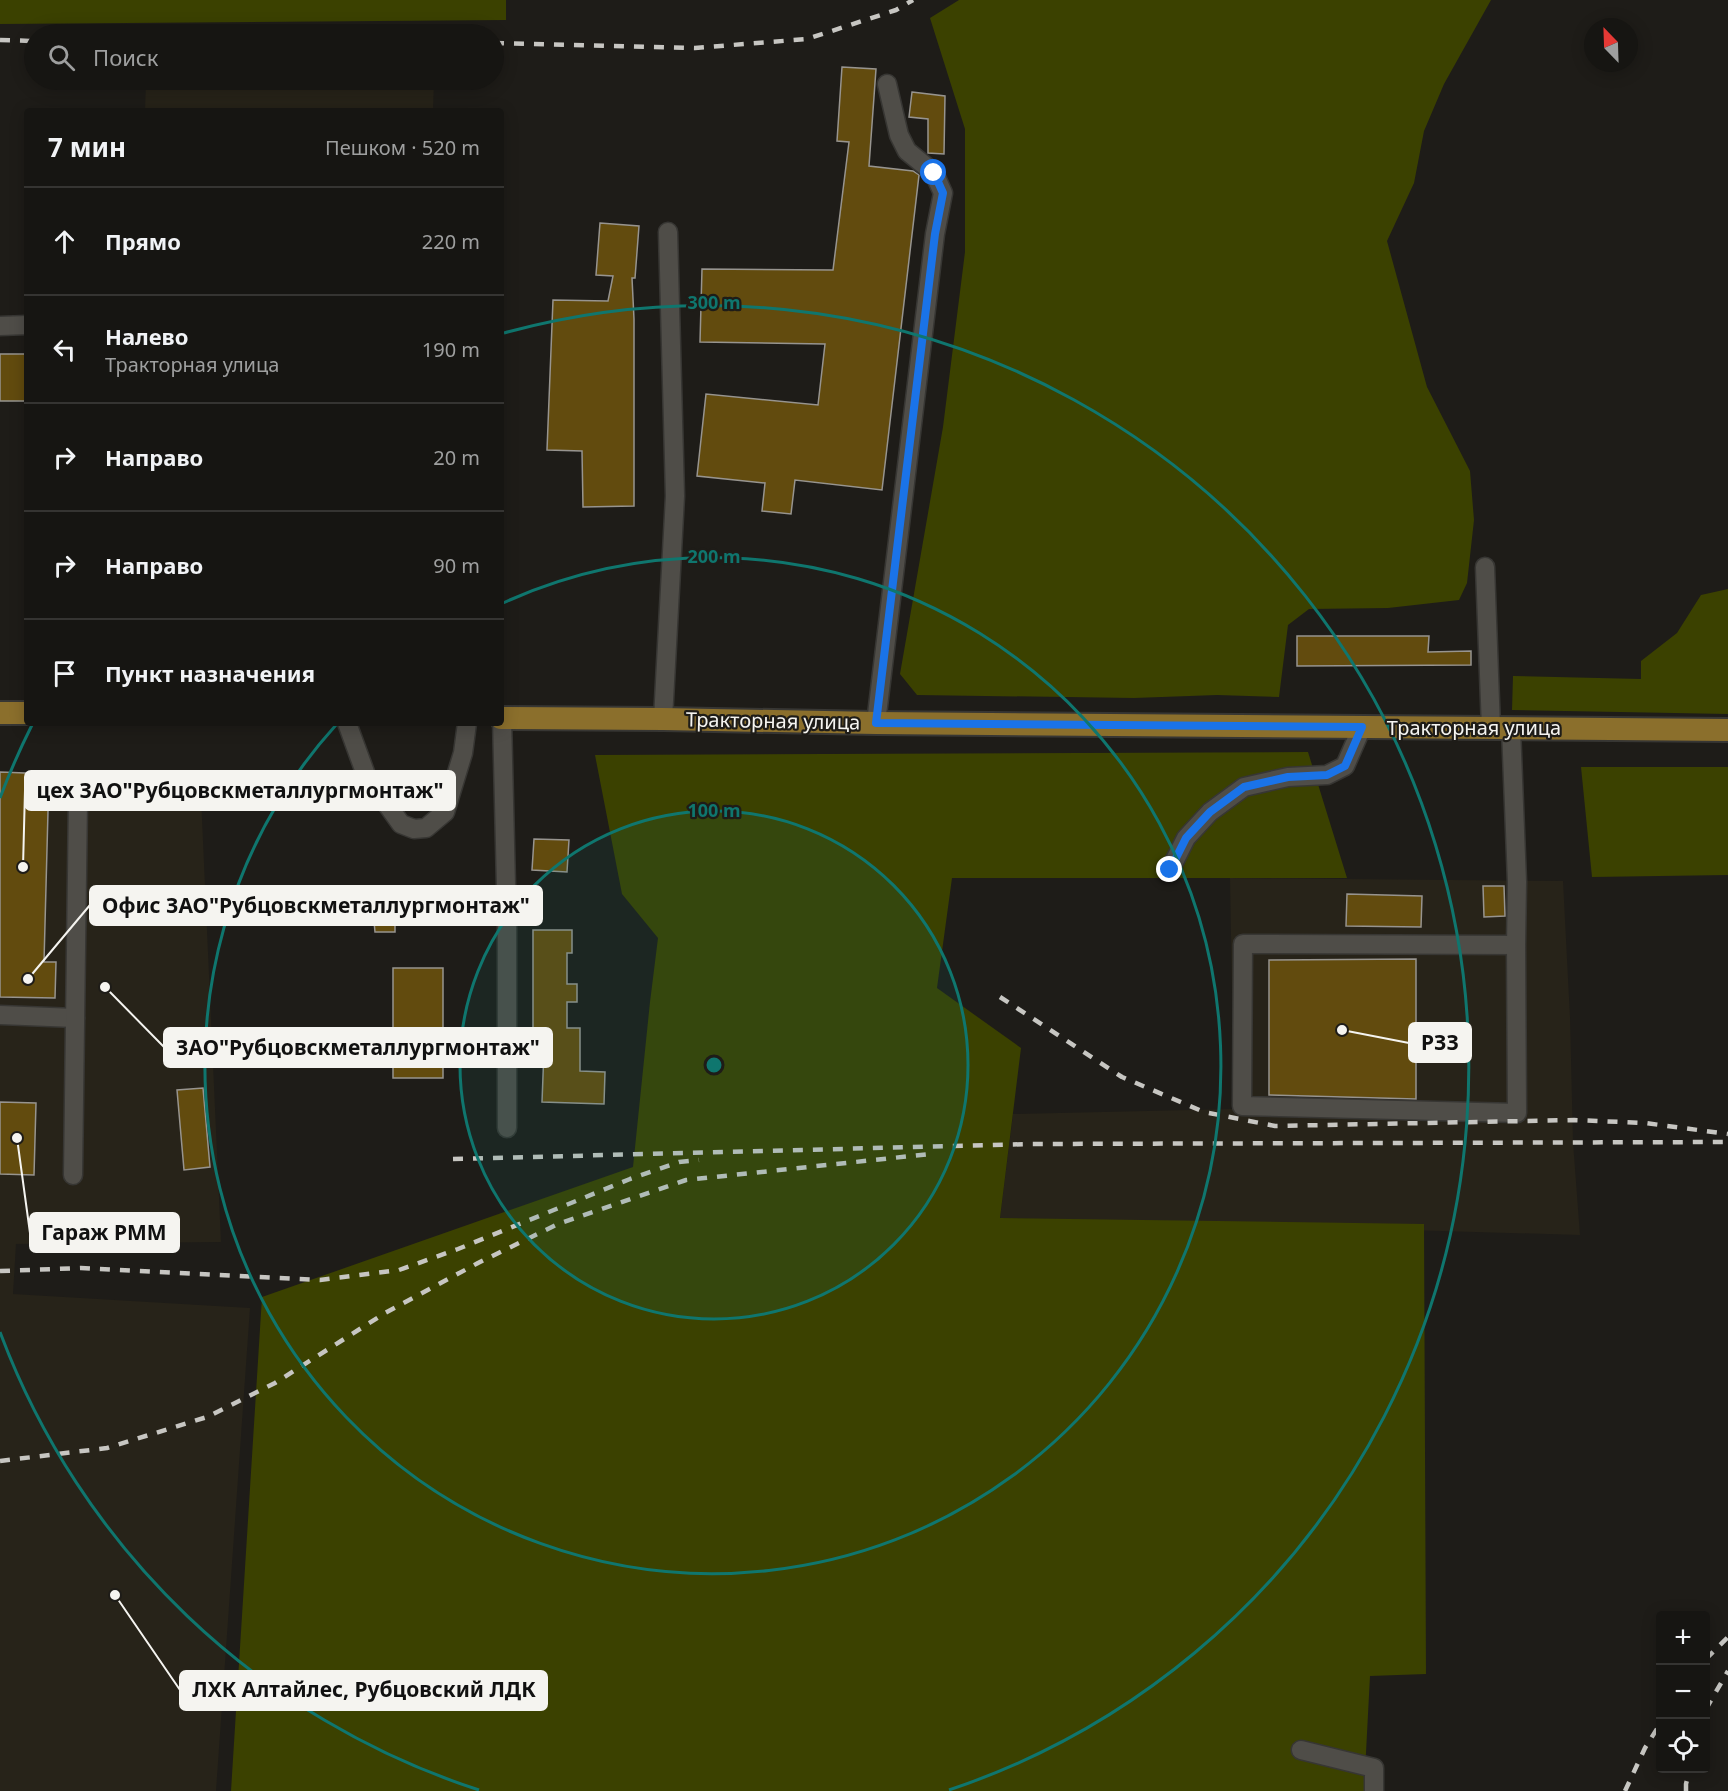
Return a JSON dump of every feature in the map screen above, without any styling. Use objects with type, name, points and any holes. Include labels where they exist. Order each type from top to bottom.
[{"type":"main road","points":[[0,713],[24,713]]},
{"type":"main road","name":"Тракторная улица","points":[[504,718],[1728,730]]},
{"type":"lane","points":[[876,723],[935,234],[943,193],[934,173],[907,151],[899,135],[888,84]]},
{"type":"lane","points":[[663,719],[675,496],[668,232]]},
{"type":"lane","points":[[0,326],[24,325]]},
{"type":"lane","points":[[1485,567],[1517,882],[1517,1113],[1242,1106],[1243,944],[1516,945]]},
{"type":"lane","points":[[348,726],[366,775],[402,824],[414,829],[426,828],[445,812],[463,753],[467,726]]},
{"type":"lane","points":[[501,726],[507,928],[507,1128]]},
{"type":"lane","points":[[1170,870],[1186,838],[1210,812],[1244,787],[1288,777],[1327,775],[1345,766],[1362,727]]},
{"type":"lane","points":[[73,1175],[78,799]]},
{"type":"lane","points":[[0,1015],[75,1018]]},
{"type":"lane","points":[[1301,1750],[1374,1768],[1374,1791]]},
{"type":"shaded area","points":[[146,90],[434,90],[433,108],[145,108]]},
{"type":"shaded area","points":[[0,771],[138,776],[200,774],[221,1242],[16,1244],[13,1294],[250,1308],[216,1791],[0,1791]]},
{"type":"shaded area","points":[[1230,878],[1563,881],[1573,1142],[1580,1235],[1000,1218],[1013,1114],[1234,1109]]},
{"type":"green space","points":[[0,0],[506,0],[506,20],[0,24]]},
{"type":"green space","points":[[959,0],[1491,0],[1444,84],[1424,131],[1414,183],[1387,241],[1427,387],[1470,471],[1474,520],[1467,583],[1459,600],[1388,608],[1309,609],[1288,625],[1279,697],[1217,695],[1134,698],[917,695],[900,674],[943,427],[965,252],[965,129],[930,18]]},
{"type":"green space","points":[[1728,589],[1728,714],[1512,710],[1513,676],[1641,679],[1641,661],[1677,633],[1701,595]]},
{"type":"green space","points":[[1308,752],[1347,878],[952,878],[937,988],[1021,1048],[1000,1218],[1424,1224],[1426,1674],[1370,1676],[1364,1791],[231,1791],[262,1297],[633,1167],[658,938],[622,894],[595,755]]},
{"type":"green space","points":[[1581,767],[1728,767],[1728,875],[1592,877]]},
{"type":"building","points":[[842,67],[876,69],[869,166],[913,171],[919,175],[882,490],[795,480],[791,514],[762,511],[765,483],[697,476],[706,394],[818,405],[825,344],[700,342],[702,269],[833,270],[849,142],[837,141]]},
{"type":"building","points":[[912,92],[945,96],[944,154],[928,153],[928,119],[909,117]]},
{"type":"building","points":[[600,223],[639,226],[635,278],[632,278],[634,506],[583,507],[582,451],[547,450],[553,300],[608,301],[613,276],[596,275]]},
{"type":"building","points":[[0,354],[24,354],[24,401],[0,401]]},
{"type":"building","points":[[1297,636],[1429,636],[1428,652],[1471,651],[1471,665],[1297,666]]},
{"type":"building","points":[[0,772],[49,774],[44,962],[56,962],[55,998],[0,997]]},
{"type":"building","points":[[534,839],[569,840],[567,872],[532,870]]},
{"type":"building","points":[[1483,886],[1504,886],[1505,916],[1484,917]]},
{"type":"building","points":[[1347,894],[1422,896],[1421,927],[1346,926]]},
{"type":"building","points":[[373,911],[395,912],[395,932],[375,932]]},
{"type":"building","points":[[533,930],[572,930],[572,953],[567,953],[567,984],[577,984],[577,1002],[567,1002],[567,1028],[580,1028],[580,1071],[605,1072],[604,1104],[542,1102],[544,1050],[533,1050]]},
{"type":"building","points":[[1416,959],[1416,1099],[1269,1095],[1269,960]]},
{"type":"building","points":[[393,968],[443,968],[443,1078],[393,1078]]},
{"type":"building","points":[[203,1088],[210,1167],[184,1170],[177,1090]]},
{"type":"building","points":[[0,1102],[36,1103],[34,1175],[0,1174]]},
{"type":"railway","points":[[504,43],[695,48],[807,39],[896,10],[913,0]]},
{"type":"railway","points":[[0,40],[24,41]]},
{"type":"railway","points":[[1000,997],[1122,1077],[1204,1112],[1275,1126],[1574,1120],[1645,1123],[1728,1134]]},
{"type":"railway","points":[[453,1159],[1031,1144],[1728,1142]]},
{"type":"railway","points":[[0,1461],[107,1448],[207,1417],[275,1383],[385,1313],[478,1263],[558,1224],[686,1180],[930,1154]]},
{"type":"railway","points":[[0,1271],[81,1268],[320,1280],[399,1270],[458,1249],[630,1179],[679,1162],[699,1160]]},
{"type":"railway","points":[[1710,1655],[1728,1637]]},
{"type":"railway","points":[[1710,1702],[1728,1671]]},
{"type":"railway","points":[[1625,1791],[1656,1730]]},
{"type":"railway","points":[[1686,1791],[1689,1773]]},
{"type":"place","name":"цех ЗАО\"Рубцовскметаллургмонтаж\"","points":[[23,867]]},
{"type":"place","name":"Офис ЗАО\"Рубцовскметаллургмонтаж\"","points":[[28,979]]},
{"type":"place","name":"ЗАО\"Рубцовскметаллургмонтаж\"","points":[[105,987]]},
{"type":"place","name":"РЗЗ","points":[[1342,1030]]},
{"type":"place","name":"Гараж РММ","points":[[17,1138]]},
{"type":"place","name":"ЛХК Алтайлес, Рубцовский ЛДК","points":[[115,1595]]},
{"type":"route","points":[[934,173],[943,193],[935,234],[876,723],[1362,727],[1345,766],[1327,775],[1288,777],[1244,787],[1210,812],[1186,838],[1170,870]]}]
